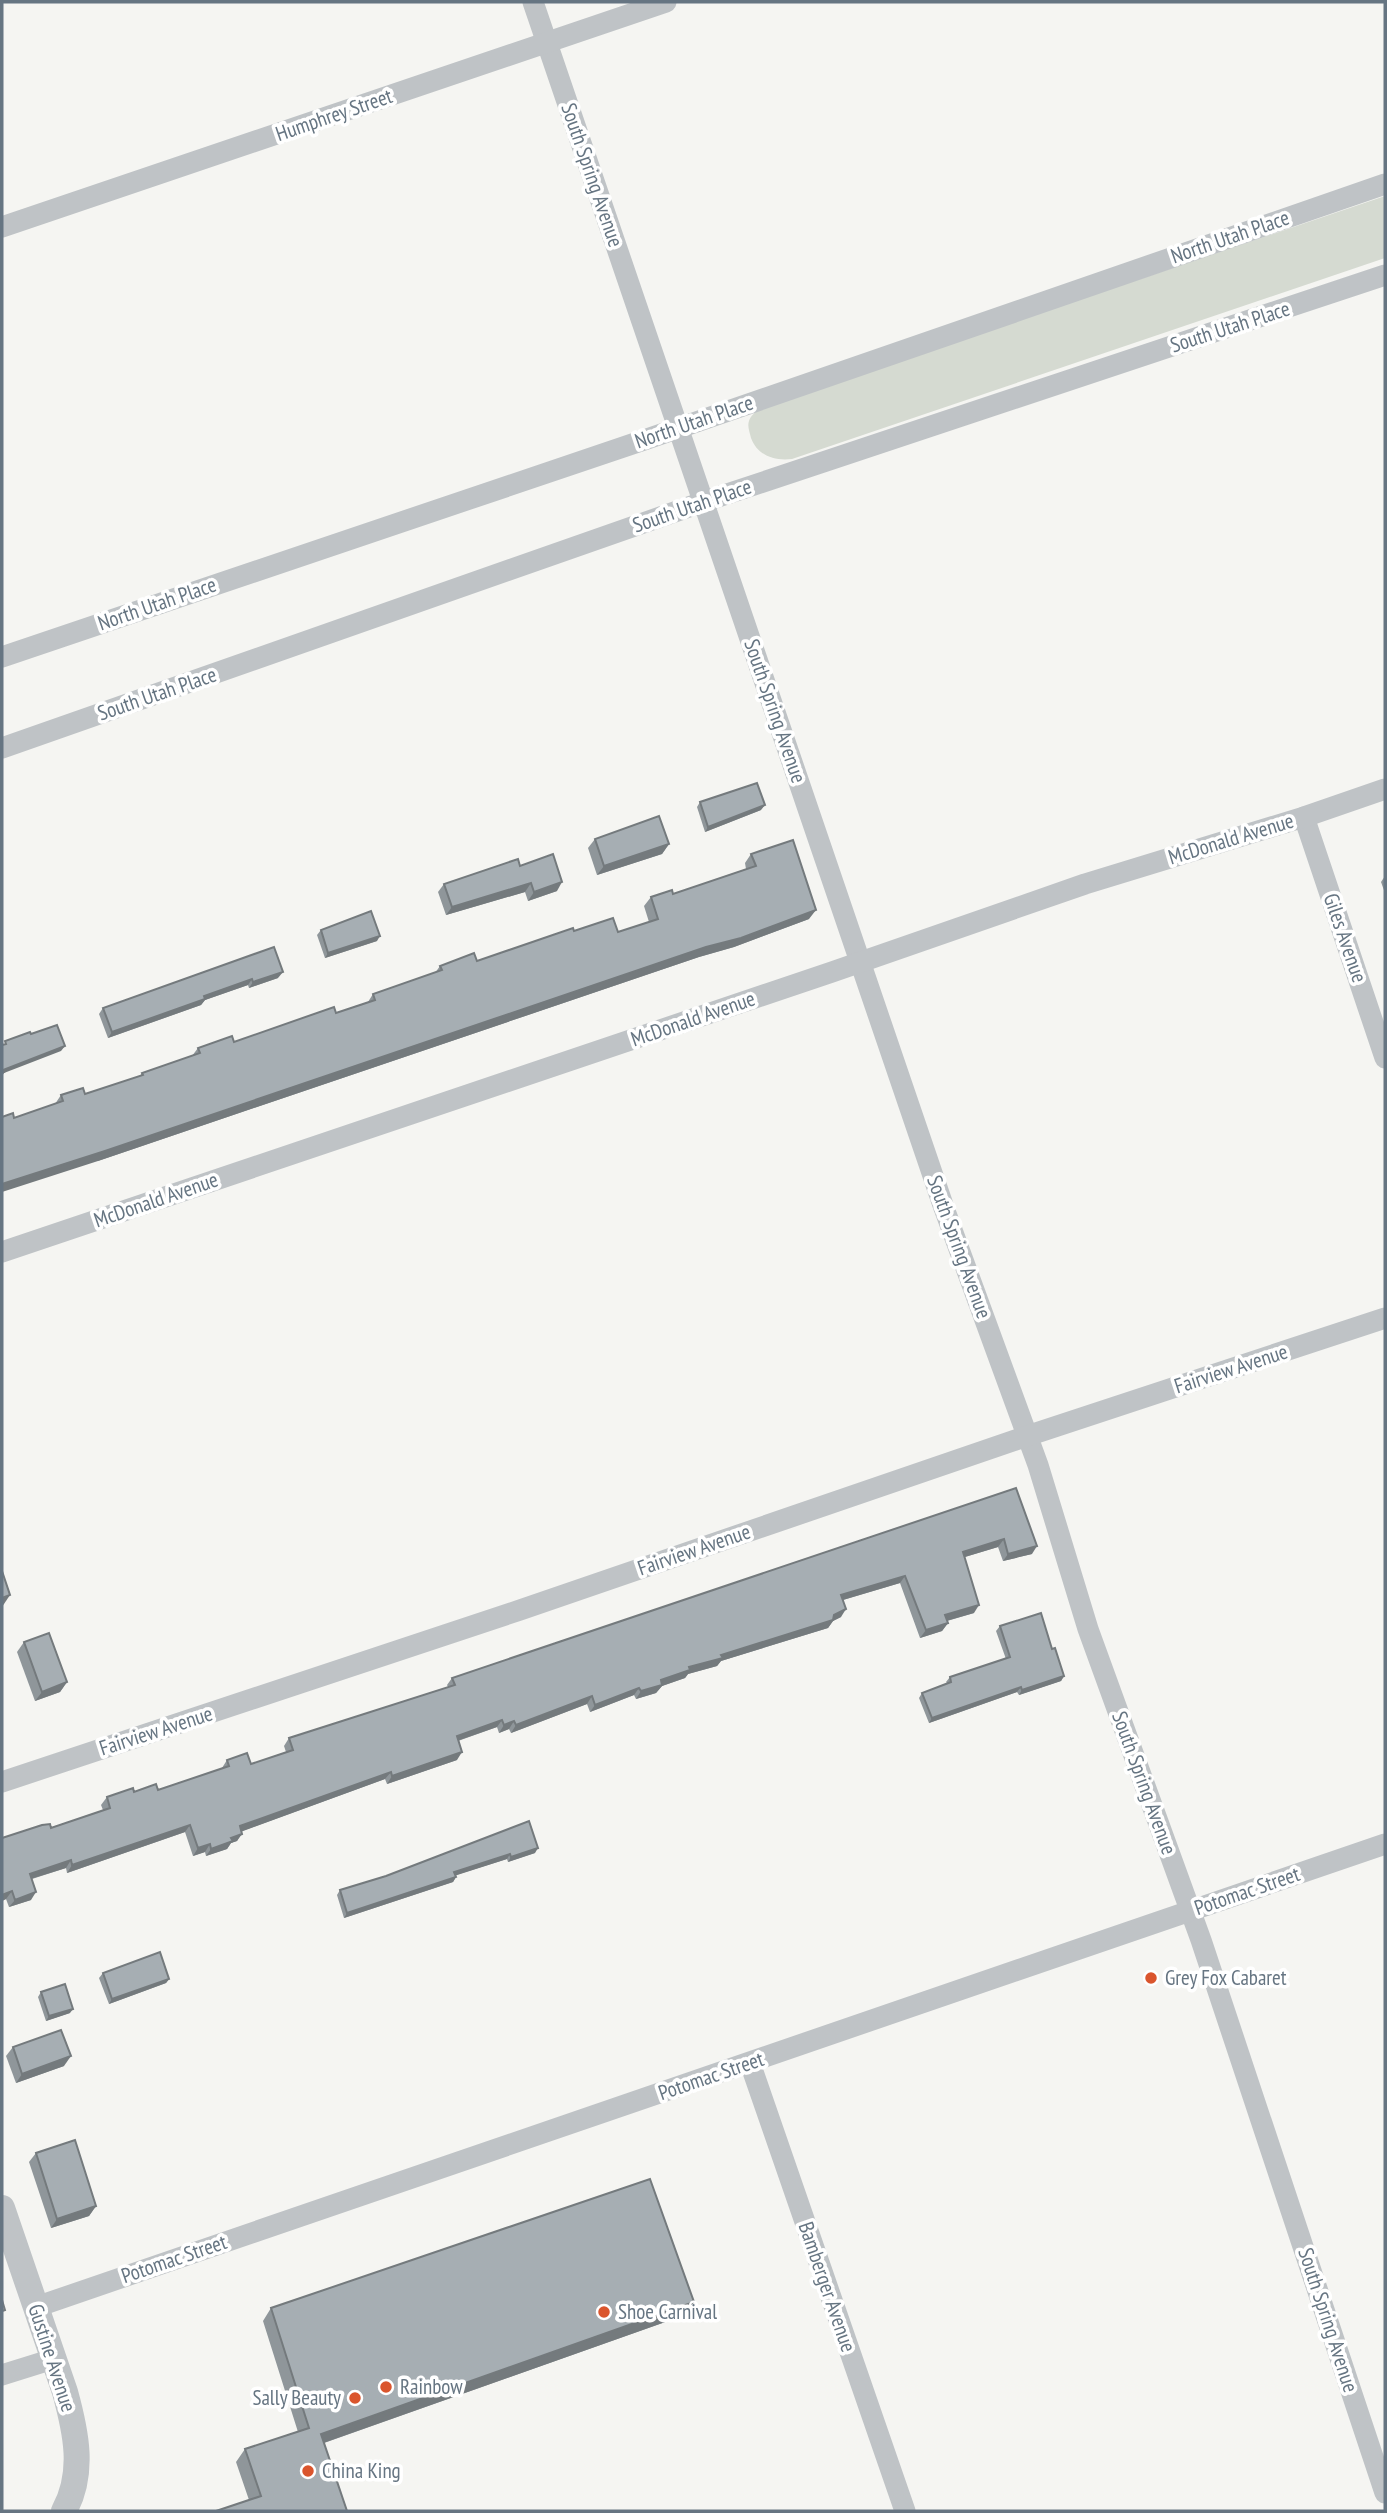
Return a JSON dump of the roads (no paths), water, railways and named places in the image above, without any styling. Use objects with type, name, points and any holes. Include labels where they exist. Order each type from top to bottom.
[{"type":"street","name":"South Spring Avenue","points":[[533,2],[944,1208],[1027,1436],[1092,1641],[1191,1910],[1385,2493]]},
{"type":"street","name":"Humphrey Street","points":[[2,227],[666,2]]},
{"type":"street","name":"North Utah Place","points":[[2,657],[1385,184]]},
{"type":"street","name":"South Utah Place","points":[[2,748],[703,502],[1385,275]]},
{"type":"street","name":"McDonald Avenue","points":[[2,1252],[1085,884],[1304,817],[1385,789]]},
{"type":"street","name":"Giles Avenue","points":[[1304,817],[1385,1058]]},
{"type":"street","name":"Fairview Avenue","points":[[2,1782],[1385,1318]]},
{"type":"street","name":"Potomac Street","points":[[36,2307],[1385,1844]]},
{"type":"street","name":"Bamberger Avenue","points":[[750,2063],[905,2511]]},
{"type":"street","name":"Gustine Avenue","points":[[2,2208],[65,2392],[77,2451],[76,2478],[65,2511]]},
{"type":"street","points":[[2,2375],[53,2358]]},
{"type":"place","name":"Grey Fox Cabaret","points":[[1151,1978]]},
{"type":"place","name":"Shoe Carnival","points":[[604,2312]]},
{"type":"place","name":"Rainbow","points":[[386,2387]]},
{"type":"place","name":"Sally Beauty","points":[[355,2398]]},
{"type":"place","name":"China King","points":[[308,2471]]}]
